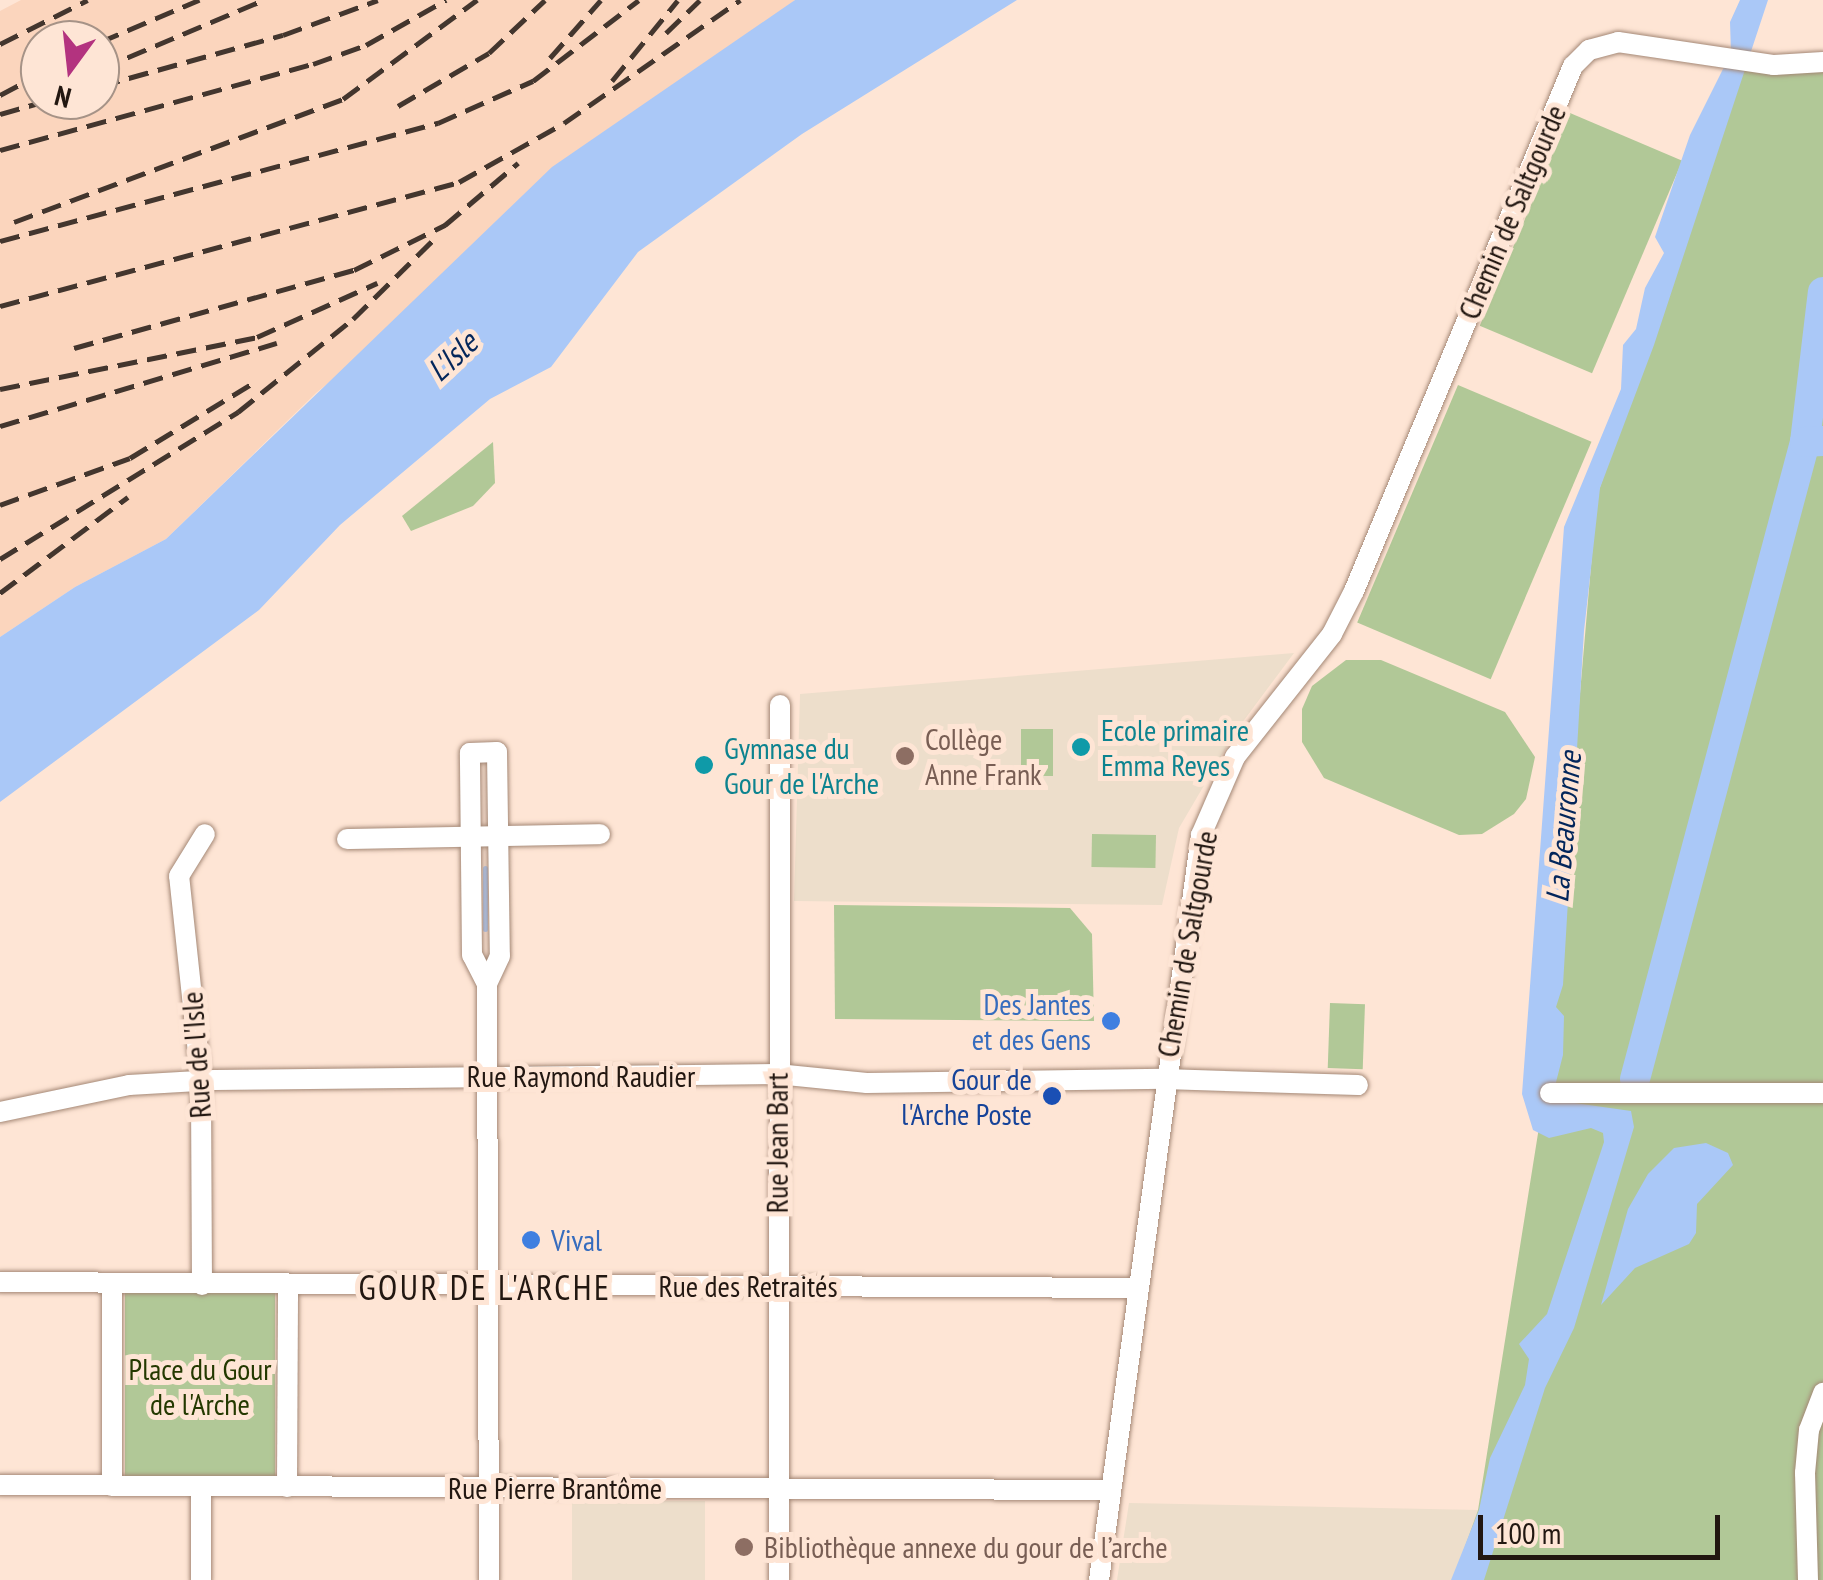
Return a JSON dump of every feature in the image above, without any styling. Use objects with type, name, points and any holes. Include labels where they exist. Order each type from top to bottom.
[{"type":"street","name":"Chemin de Saltgourde","points":[[1099,1580],[1164,1079],[1201,835],[1235,757],[1332,634],[1354,591],[1574,66],[1590,50],[1618,42],[1749,62],[1823,62]]},
{"type":"street","name":"Rue Jean Bart","points":[[779,1580],[776,1074],[780,705]]},
{"type":"street","points":[[486,984],[500,954],[497,752],[470,752],[472,954],[486,984],[489,1580]]},
{"type":"street","name":"Rue de l'Isle","points":[[202,1285],[201,1081],[179,876],[206,834]]},
{"type":"street","points":[[347,839],[600,834]]},
{"type":"street","points":[[472,954],[485,944],[500,954]]},
{"type":"street","name":"Rue Raymond Raudier","points":[[0,1112],[129,1085],[201,1081],[776,1074],[867,1083],[1164,1079],[1358,1085]]},
{"type":"street","points":[[1550,1093],[1823,1093]]},
{"type":"street","name":"Rue des Retraités","points":[[0,1282],[1136,1288]]},
{"type":"street","points":[[112,1283],[112,1486]]},
{"type":"street","points":[[287,1487],[288,1286]]},
{"type":"street","points":[[1808,1580],[1805,1474],[1809,1430],[1823,1393]]},
{"type":"street","name":"Rue Pierre Brantôme","points":[[0,1486],[1110,1490]]},
{"type":"street","points":[[200,1487],[200,1580]]},
{"type":"shaded area","points":[[21,0],[795,0],[316,393],[166,539],[75,587],[0,637],[0,11]]},
{"type":"shaded area","points":[[1294,653],[1236,731],[1179,828],[1162,905],[794,901],[800,694]]},
{"type":"shaded area","points":[[572,1501],[705,1501],[705,1580],[572,1580]]},
{"type":"shaded area","points":[[1129,1503],[1478,1510],[1453,1580],[1117,1580]]},
{"type":"green space","points":[[1823,66],[1823,1580],[1453,1580],[1478,1510],[1547,1077],[1597,496],[1740,69]]},
{"type":"green space","points":[[1570,113],[1682,161],[1592,373],[1480,326]]},
{"type":"green space","points":[[1458,385],[1591,442],[1491,679],[1357,622]]},
{"type":"green space","points":[[493,442],[495,483],[473,506],[411,531],[402,516]]},
{"type":"green space","points":[[1346,660],[1381,660],[1505,712],[1535,757],[1526,799],[1514,814],[1482,834],[1459,835],[1324,778],[1302,742],[1302,709],[1312,686]]},
{"type":"green space","points":[[1021,729],[1053,729],[1053,776],[1021,776]]},
{"type":"green space","points":[[1092,834],[1156,835],[1155,868],[1091,867]]},
{"type":"green space","points":[[834,905],[1070,908],[1092,934],[1094,1021],[835,1019]]},
{"type":"green space","points":[[1330,1003],[1365,1004],[1363,1069],[1328,1068]]},
{"type":"green space","name":"Place du Gour de l'Arche","points":[[125,1293],[275,1293],[275,1477],[125,1477]]},
{"type":"water","name":"L'Isle","points":[[795,0],[1017,0],[802,134],[638,252],[551,367],[490,399],[340,525],[259,610],[0,802],[0,637],[75,587],[166,539],[552,167]]},
{"type":"water","points":[[1740,0],[1768,0],[1654,345],[1600,488],[1584,631],[1563,985],[1556,1007],[1564,1016],[1563,1055],[1554,1090],[1568,1102],[1631,1111],[1634,1127],[1574,1328],[1545,1388],[1484,1580],[1451,1580],[1479,1510],[1490,1458],[1525,1385],[1529,1359],[1519,1344],[1547,1314],[1604,1142],[1603,1133],[1591,1128],[1549,1138],[1533,1130],[1522,1094],[1564,527],[1621,389],[1623,345],[1636,329],[1645,288],[1664,253],[1655,237],[1690,135],[1731,53],[1730,22]]},
{"type":"water","points":[[1706,1143],[1728,1153],[1733,1165],[1697,1204],[1696,1233],[1689,1244],[1635,1268],[1601,1305],[1628,1209],[1648,1174],[1674,1148]]},
{"type":"waterway","name":"La Beauronne","points":[[1805,442],[1823,292]]},
{"type":"waterway","name":"La Beauronne","points":[[1635,1079],[1805,442],[1823,441]]},
{"type":"waterway","points":[[485,868],[485,929]]},
{"type":"railway","points":[[0,44],[88,0]]},
{"type":"railway","points":[[120,34],[199,0]]},
{"type":"railway","points":[[120,61],[263,0]]},
{"type":"railway","points":[[120,80],[283,35],[378,0]]},
{"type":"railway","points":[[0,150],[313,64],[366,45],[446,0]]},
{"type":"railway","points":[[14,222],[343,99],[477,0]]},
{"type":"railway","points":[[398,106],[489,53],[545,0]]},
{"type":"railway","points":[[550,58],[601,0]]},
{"type":"railway","points":[[0,241],[438,123],[533,81],[639,0]]},
{"type":"railway","points":[[612,81],[678,0]]},
{"type":"railway","points":[[666,33],[700,0]]},
{"type":"railway","points":[[0,306],[459,182],[564,123],[740,0]]},
{"type":"railway","points":[[0,95],[20,84]]},
{"type":"railway","points":[[0,114],[20,108]]},
{"type":"railway","points":[[74,348],[354,270],[445,225],[518,163]]},
{"type":"railway","points":[[0,559],[238,412],[353,319],[433,240]]},
{"type":"railway","points":[[0,389],[257,337],[377,283]]},
{"type":"railway","points":[[0,426],[277,343]]},
{"type":"railway","points":[[0,505],[130,458],[251,384]]},
{"type":"railway","points":[[0,593],[128,497]]},
{"type":"place","name":"Ecole primaire Emma Reyes","points":[[1081,747]]},
{"type":"place","name":"Collège Anne Frank","points":[[905,756]]},
{"type":"place","name":"Gymnase du Gour de l'Arche","points":[[704,765]]},
{"type":"place","name":"Des Jantes et des Gens","points":[[1111,1021]]},
{"type":"place","name":"Gour de l'Arche Poste","points":[[1052,1096]]},
{"type":"place","name":"Vival","points":[[531,1240]]},
{"type":"place","name":"Bibliothèque annexe du gour de l’arche","points":[[744,1547]]},
{"type":"district","name":"GOUR DE L'ARCHE","points":[[485,1287]]}]
